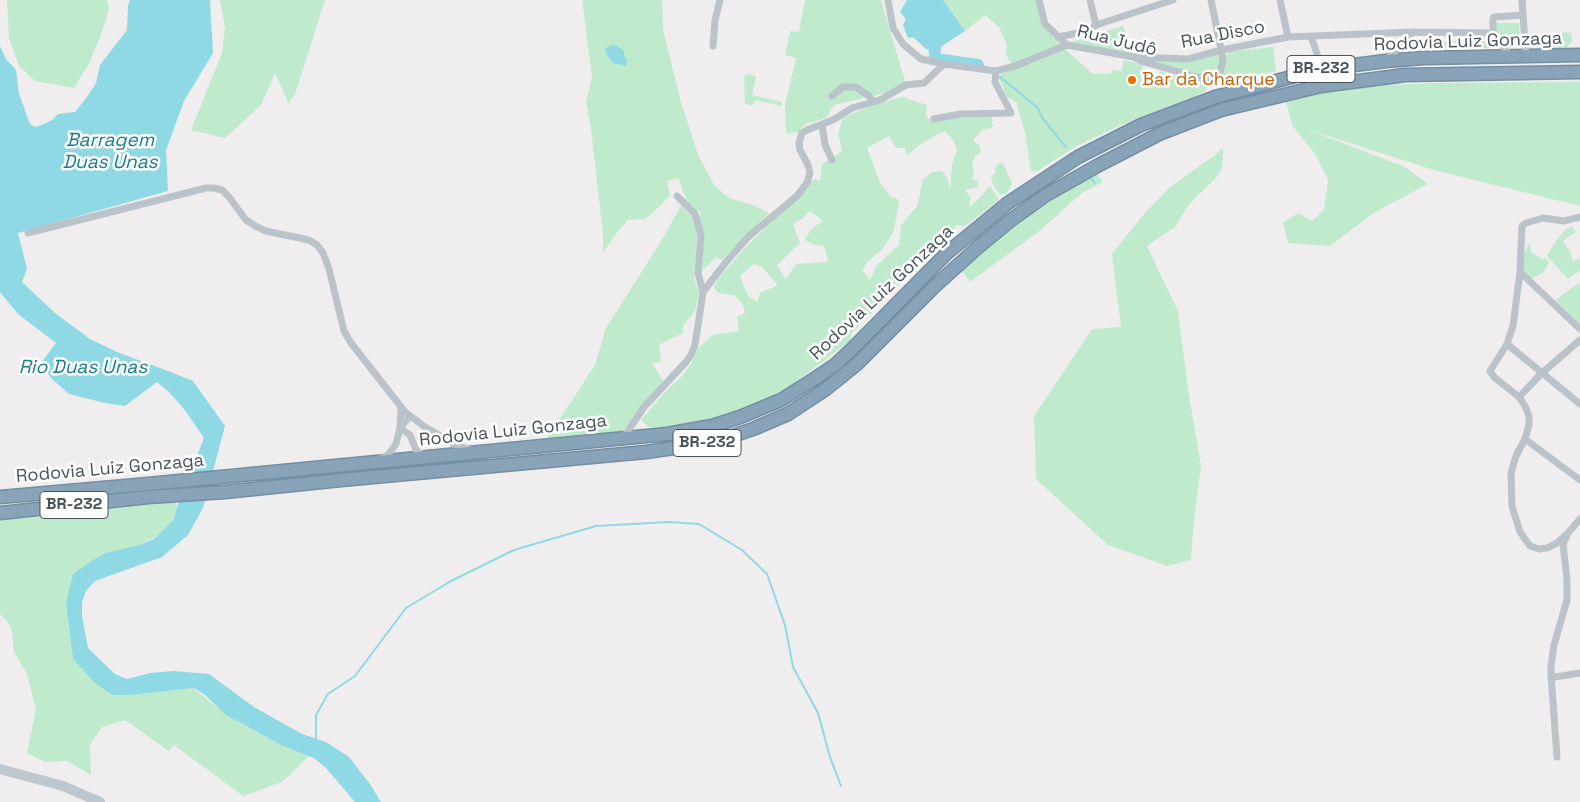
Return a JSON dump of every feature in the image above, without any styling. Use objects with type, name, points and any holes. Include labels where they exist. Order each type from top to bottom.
[{"type":"highway","name":"Rodovia Luiz Gonzaga","points":[[0,513],[148,491],[224,476],[667,434],[712,426],[781,400],[835,365],[947,253],[1022,192],[1078,156],[1133,129],[1215,97],[1322,69],[1423,58],[1512,58],[1580,55]]},
{"type":"highway","name":"Rodovia Luiz Gonzaga","points":[[0,497],[148,491],[225,492],[646,452],[716,442],[788,414],[826,389],[857,364],[935,286],[1011,220],[1054,190],[1116,155],[1159,134],[1221,110],[1321,86],[1405,75],[1580,72]]},
{"type":"main road","points":[[0,768],[63,786],[100,802]]},
{"type":"street","points":[[713,46],[715,20],[720,0]]},
{"type":"street","points":[[888,0],[893,28],[903,44],[921,59],[996,71],[1067,45]]},
{"type":"street","name":"Rua Judô","points":[[1038,0],[1045,24],[1067,45],[1134,57],[1144,62],[1211,81]]},
{"type":"street","points":[[1090,0],[1096,25]]},
{"type":"street","points":[[1058,38],[1089,31],[1096,25],[1173,0]]},
{"type":"street","points":[[1211,0],[1222,50],[1222,68],[1218,77],[1211,81],[1215,97]]},
{"type":"street","points":[[1280,0],[1288,38]]},
{"type":"street","points":[[1522,0],[1526,57]]},
{"type":"street","points":[[1512,58],[1494,33],[1492,20],[1494,17],[1523,15]]},
{"type":"street","points":[[1386,61],[1413,32]]},
{"type":"street","name":"Rua Disco","points":[[1134,57],[1188,59],[1222,50],[1288,38],[1311,36],[1413,32],[1494,33]]},
{"type":"street","points":[[1311,36],[1322,69]]},
{"type":"street","points":[[703,292],[749,236],[803,190],[810,173],[800,150],[799,143],[802,133],[833,120],[852,108],[880,100],[906,85],[924,83],[944,64]]},
{"type":"street","points":[[934,119],[960,114],[1011,113],[995,82],[996,71]]},
{"type":"street","points":[[832,96],[843,87],[856,87],[874,101]]},
{"type":"street","points":[[822,125],[825,145],[832,160]]},
{"type":"street","points":[[28,233],[206,188],[222,190],[246,220],[266,231],[309,240],[317,246],[323,253],[329,269],[344,331],[351,343],[401,408],[410,416],[454,444],[475,452]]},
{"type":"street","points":[[624,437],[644,407],[686,362],[695,345],[703,292],[698,274],[701,235],[695,214],[677,196]]},
{"type":"street","points":[[1580,217],[1564,221],[1543,218],[1522,226],[1520,272],[1513,326],[1507,344],[1490,371],[1494,377],[1519,397],[1529,416],[1529,426],[1525,439],[1516,456],[1511,473],[1512,506],[1520,532],[1530,546],[1539,549],[1547,548],[1568,533],[1580,519]]},
{"type":"street","points":[[1520,272],[1580,329]]},
{"type":"street","points":[[1519,397],[1542,373],[1580,340]]},
{"type":"street","points":[[1507,344],[1580,404]]},
{"type":"street","points":[[376,462],[388,455],[396,444],[400,428],[401,408]]},
{"type":"street","points":[[400,428],[410,416]]},
{"type":"street","points":[[400,428],[410,435],[416,450],[426,457]]},
{"type":"street","points":[[1525,439],[1580,480]]},
{"type":"street","points":[[1556,757],[1551,672],[1554,645],[1567,600],[1563,544],[1568,533]]},
{"type":"street","points":[[1551,672],[1559,676],[1580,673]]},
{"type":"green space","points":[[7,0],[107,0],[109,9],[100,38],[88,65],[74,88],[35,81],[19,66],[9,38]]},
{"type":"green space","points":[[220,0],[325,0],[296,91],[289,104],[275,73],[261,105],[225,138],[191,130],[222,53],[225,27]]},
{"type":"green space","points":[[582,0],[662,0],[663,29],[681,102],[698,155],[714,185],[729,198],[756,206],[769,213],[722,260],[716,257],[701,272],[698,220],[701,212],[695,210],[687,201],[678,178],[667,181],[670,195],[659,207],[645,219],[628,220],[617,232],[603,253],[603,234],[591,128],[586,102],[592,77]]},
{"type":"green space","points":[[805,0],[881,0],[907,88],[834,105],[826,118],[805,124],[798,132],[786,134],[785,105],[796,58],[785,55],[790,31],[799,32]]},
{"type":"green space","points":[[943,0],[1037,0],[1042,25],[1061,45],[1014,64],[1011,63],[1006,55],[1007,45],[999,27],[985,15],[965,31]]},
{"type":"green space","points":[[1494,23],[1519,23],[1520,44],[1508,44],[1495,31]]},
{"type":"green space","points":[[1123,26],[1133,55],[1068,43]]},
{"type":"green space","points":[[1563,32],[1571,33],[1572,41],[1566,49],[1540,49],[1537,44],[1537,40],[1551,40],[1561,37]]},
{"type":"green space","points":[[1485,41],[1490,43],[1490,48],[1408,50],[1415,42]]},
{"type":"green space","points":[[1273,47],[1276,71],[1227,85],[1224,84],[1222,80],[1226,56],[1229,52]]},
{"type":"green space","points":[[1064,48],[1093,74],[1111,74],[1112,70],[1122,71],[1123,60],[1143,64],[1140,84],[1152,82],[1161,71],[1193,81],[1207,88],[1204,92],[1193,97],[1125,123],[1075,147],[1037,171],[1031,171],[1025,132],[1016,102],[1007,97],[998,76]]},
{"type":"green space","points":[[1217,53],[1219,69],[1214,74],[1208,76],[1200,76],[1144,59],[1161,61]]},
{"type":"green space","points":[[746,74],[756,76],[752,95],[782,102],[781,106],[755,100],[753,105],[745,104],[744,77]]},
{"type":"green space","points":[[1580,82],[1580,206],[1434,170],[1306,129],[1405,167],[1428,184],[1375,212],[1330,246],[1288,243],[1283,223],[1298,213],[1312,221],[1324,210],[1328,180],[1315,154],[1292,125],[1286,101],[1339,87],[1435,83]]},
{"type":"green space","points":[[902,97],[927,105],[926,116],[932,122],[956,116],[991,116],[993,127],[982,130],[973,140],[980,146],[981,152],[975,156],[972,165],[974,169],[972,180],[978,181],[978,187],[965,190],[971,197],[969,207],[990,186],[999,200],[965,226],[955,225],[955,231],[851,334],[851,340],[790,386],[764,401],[725,415],[665,428],[648,427],[641,420],[665,392],[682,376],[692,362],[698,348],[713,335],[739,331],[737,317],[745,313],[742,303],[734,295],[718,293],[714,287],[718,279],[744,249],[809,183],[815,179],[820,181],[822,164],[842,151],[838,134],[843,118],[870,106]],"holes":[[[945,131],[954,141],[957,150],[952,165],[950,190],[948,179],[942,171],[932,172],[922,180],[918,205],[901,225],[899,245],[877,265],[870,280],[862,270],[869,260],[881,251],[894,231],[899,200],[890,196],[880,182],[867,148],[889,136],[896,148],[905,148],[907,156],[918,146]],[[810,211],[823,221],[811,229],[805,240],[815,245],[824,246],[828,260],[826,262],[796,264],[786,279],[777,265],[800,243],[793,224]],[[754,264],[762,267],[778,285],[760,293],[757,302],[749,297],[740,276]]]},
{"type":"green space","points":[[1223,148],[1222,168],[1216,178],[1190,203],[1175,227],[1147,246],[1178,311],[1188,389],[1201,466],[1191,560],[1167,566],[1108,545],[1036,479],[1034,416],[1092,329],[1121,327],[1112,254],[1144,214],[1169,188]]},
{"type":"green space","points":[[1003,163],[1012,184],[1007,193],[1000,195],[992,182],[991,176],[995,173],[995,168],[998,164]]},
{"type":"green space","points":[[1097,174],[1103,182],[1082,193],[1038,232],[970,282],[961,270],[997,239],[1038,209]]},
{"type":"green space","points":[[681,206],[698,222],[694,278],[699,292],[695,311],[683,326],[683,333],[659,345],[661,362],[652,363],[663,381],[641,406],[622,433],[546,440],[595,365],[606,328]]},
{"type":"green space","points":[[1572,226],[1576,232],[1563,241],[1570,252],[1573,262],[1580,257],[1580,270],[1568,279],[1547,256],[1565,230]]},
{"type":"green space","points":[[1529,243],[1532,253],[1543,259],[1546,258],[1549,263],[1543,273],[1530,279],[1522,271],[1523,256]]},
{"type":"green space","points":[[1580,282],[1580,324],[1555,300]]},
{"type":"green space","points":[[175,500],[177,507],[174,519],[157,536],[139,545],[106,553],[66,603],[73,659],[131,695],[193,688],[223,712],[242,724],[283,746],[309,756],[282,782],[243,796],[174,745],[169,751],[125,720],[102,727],[90,744],[91,775],[67,761],[45,762],[27,753],[36,709],[27,674],[14,652],[12,631],[7,621],[0,614],[0,520]]},
{"type":"water","points":[[130,0],[210,0],[213,53],[184,101],[166,150],[168,191],[18,233],[27,269],[22,282],[55,313],[90,339],[117,352],[193,381],[225,426],[203,508],[188,535],[162,557],[95,581],[86,591],[82,602],[82,616],[88,648],[115,674],[127,679],[150,673],[174,671],[209,674],[254,707],[302,734],[326,742],[349,757],[381,802],[355,802],[326,768],[314,758],[283,746],[226,715],[205,695],[194,688],[131,695],[113,695],[96,684],[73,659],[66,603],[73,574],[106,553],[139,545],[154,539],[174,519],[204,438],[184,409],[157,382],[125,406],[69,394],[51,378],[41,363],[56,343],[18,314],[0,292],[0,46],[6,59],[16,70],[19,94],[30,124],[35,127],[44,124],[58,114],[75,112],[87,97],[96,83],[100,65],[127,30]]},
{"type":"water","points":[[907,0],[943,0],[965,31],[936,50],[926,49],[913,37],[908,38],[903,25],[906,19],[900,12]]},
{"type":"water","points":[[611,45],[617,46],[624,51],[624,56],[627,59],[626,66],[613,63],[608,57],[605,49]]},
{"type":"waterway","points":[[922,0],[934,24],[935,59],[978,65]]},
{"type":"waterway","points":[[1000,77],[1037,107],[1043,119],[1066,147]]},
{"type":"waterway","points":[[1090,177],[1095,183]]},
{"type":"waterway","points":[[316,739],[316,715],[328,694],[355,676],[406,608],[451,581],[514,550],[596,526],[669,522],[699,524],[742,550],[767,574],[785,625],[793,667],[818,713],[830,757],[841,786]]},
{"type":"place","name":"Bar da Charque","points":[[1132,80]]},
{"type":"water label","name":"Barragem Duas Unas","points":[[110,152]]},
{"type":"water label","name":"Rio Duas Unas","points":[[83,368]]}]
